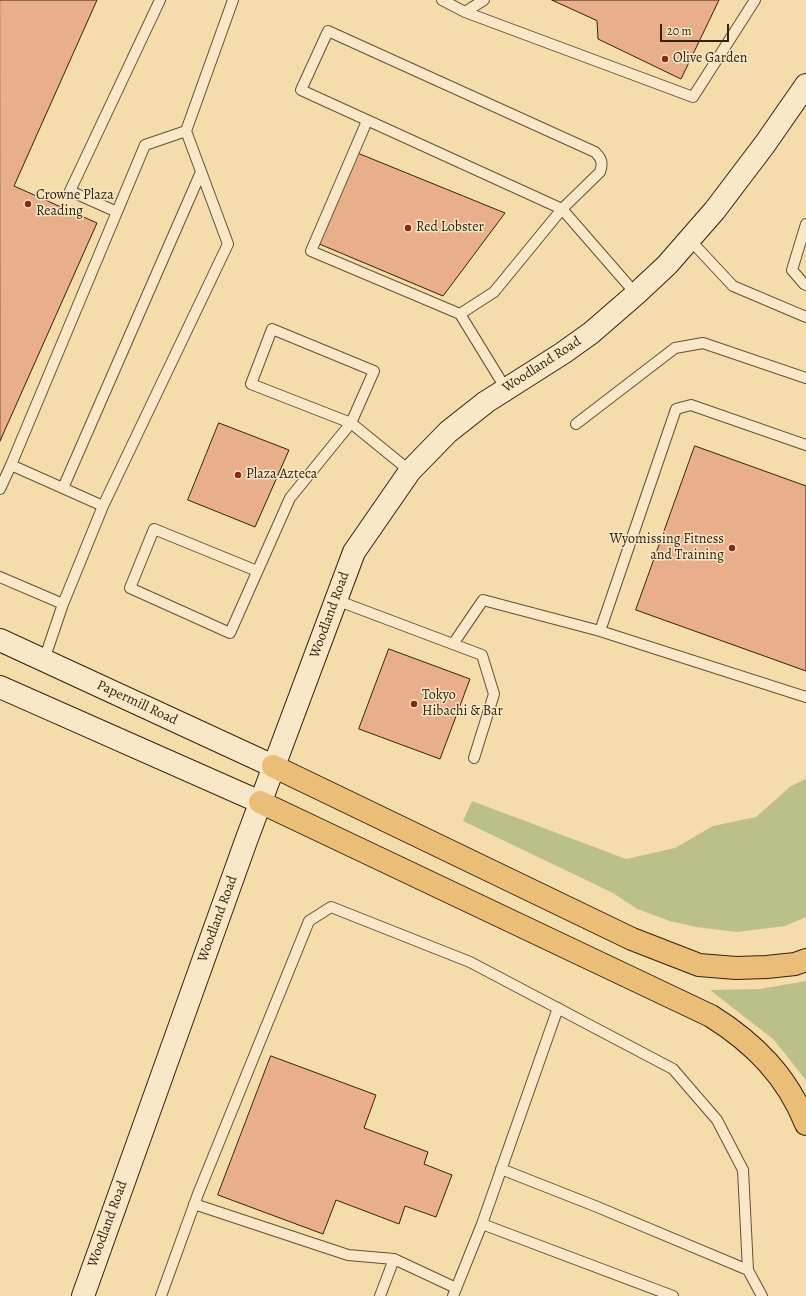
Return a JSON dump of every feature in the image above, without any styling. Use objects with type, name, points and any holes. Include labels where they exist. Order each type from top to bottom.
[{"type":"highway","points":[[273,766],[632,939],[699,965],[736,968],[767,968],[795,964],[806,960]]},
{"type":"highway","points":[[260,802],[711,1016],[735,1031],[759,1053],[775,1071],[789,1089],[806,1124]]},
{"type":"main road","name":"Woodland Road","points":[[83,1296],[273,766],[354,552],[410,471],[448,432],[486,402],[563,353],[585,337],[636,294],[667,265],[715,210],[765,144],[806,85]]},
{"type":"main road","name":"Papermill Road","points":[[0,640],[273,766]]},
{"type":"main road","points":[[0,687],[260,802]]},
{"type":"lane","points":[[117,212],[70,191],[160,0]]},
{"type":"lane","points":[[44,660],[63,604],[103,506],[228,244],[186,131],[233,0]]},
{"type":"lane","points":[[442,0],[465,12],[693,97],[755,0]]},
{"type":"lane","points":[[465,12],[484,0]]},
{"type":"lane","points":[[460,314],[494,292],[562,209],[600,172],[602,164],[601,157],[595,152],[328,31],[301,90],[562,209],[636,294]]},
{"type":"lane","points":[[368,120],[311,251],[460,314],[506,389]]},
{"type":"lane","points":[[0,489],[145,145],[186,131]]},
{"type":"lane","points":[[63,488],[201,172]]},
{"type":"lane","points":[[806,224],[792,270],[806,285]]},
{"type":"lane","points":[[690,240],[732,286],[806,317]]},
{"type":"lane","points":[[257,571],[154,529],[130,588],[230,633],[290,498],[351,423],[374,371],[272,328],[250,384],[351,423],[410,471]]},
{"type":"lane","points":[[576,424],[675,348],[702,343],[806,378]]},
{"type":"lane","points":[[600,631],[676,409],[690,405],[806,444]]},
{"type":"lane","points":[[11,465],[103,506]]},
{"type":"lane","points":[[0,577],[63,604]]},
{"type":"lane","points":[[336,600],[482,655],[494,694],[474,758]]},
{"type":"lane","points":[[454,644],[483,600],[600,631],[806,697]]},
{"type":"lane","points":[[161,1296],[194,1204],[308,921],[331,906],[470,962],[673,1069],[717,1120],[743,1170],[748,1270],[762,1296]]},
{"type":"lane","points":[[194,1204],[348,1255],[394,1259],[455,1292],[482,1224],[558,1008]]},
{"type":"lane","points":[[501,1169],[602,1209],[748,1270]]},
{"type":"lane","points":[[482,1224],[673,1296]]},
{"type":"lane","points":[[380,1296],[394,1259]]},
{"type":"green space","points":[[806,779],[806,917],[785,926],[737,932],[696,927],[670,921],[637,909],[613,893],[463,821],[472,801],[626,859],[675,848],[713,826],[756,817],[791,786]]},
{"type":"green space","points":[[806,981],[806,1080],[773,1039],[710,990],[760,989]]},
{"type":"building","name":"Crowne Plaza Reading","points":[[0,0],[97,0],[14,186],[97,223],[0,441]]},
{"type":"building","name":"Olive Garden","points":[[552,0],[719,0],[681,79],[598,39],[597,21]]},
{"type":"building","name":"Red Lobster","points":[[355,152],[505,213],[443,296],[317,243]]},
{"type":"building","name":"Plaza Azteca","points":[[219,423],[289,450],[255,527],[188,500]]},
{"type":"building","name":"Wyomissing Fitness and Training","points":[[695,446],[806,486],[806,671],[636,610]]},
{"type":"building","name":"Tokyo Hibachi & Bar","points":[[389,649],[470,679],[440,759],[359,729]]},
{"type":"building","points":[[271,1056],[376,1095],[364,1128],[428,1152],[424,1164],[452,1175],[436,1217],[405,1206],[399,1224],[336,1200],[323,1234],[218,1195]]},
{"type":"place","name":"Olive Garden","points":[[665,59]]},
{"type":"place","name":"Crowne Plaza Reading","points":[[28,204]]},
{"type":"place","name":"Red Lobster","points":[[408,228]]},
{"type":"place","name":"Plaza Azteca","points":[[238,475]]},
{"type":"place","name":"Wyomissing Fitness and Training","points":[[732,548]]},
{"type":"place","name":"Tokyo Hibachi & Bar","points":[[414,704]]}]
